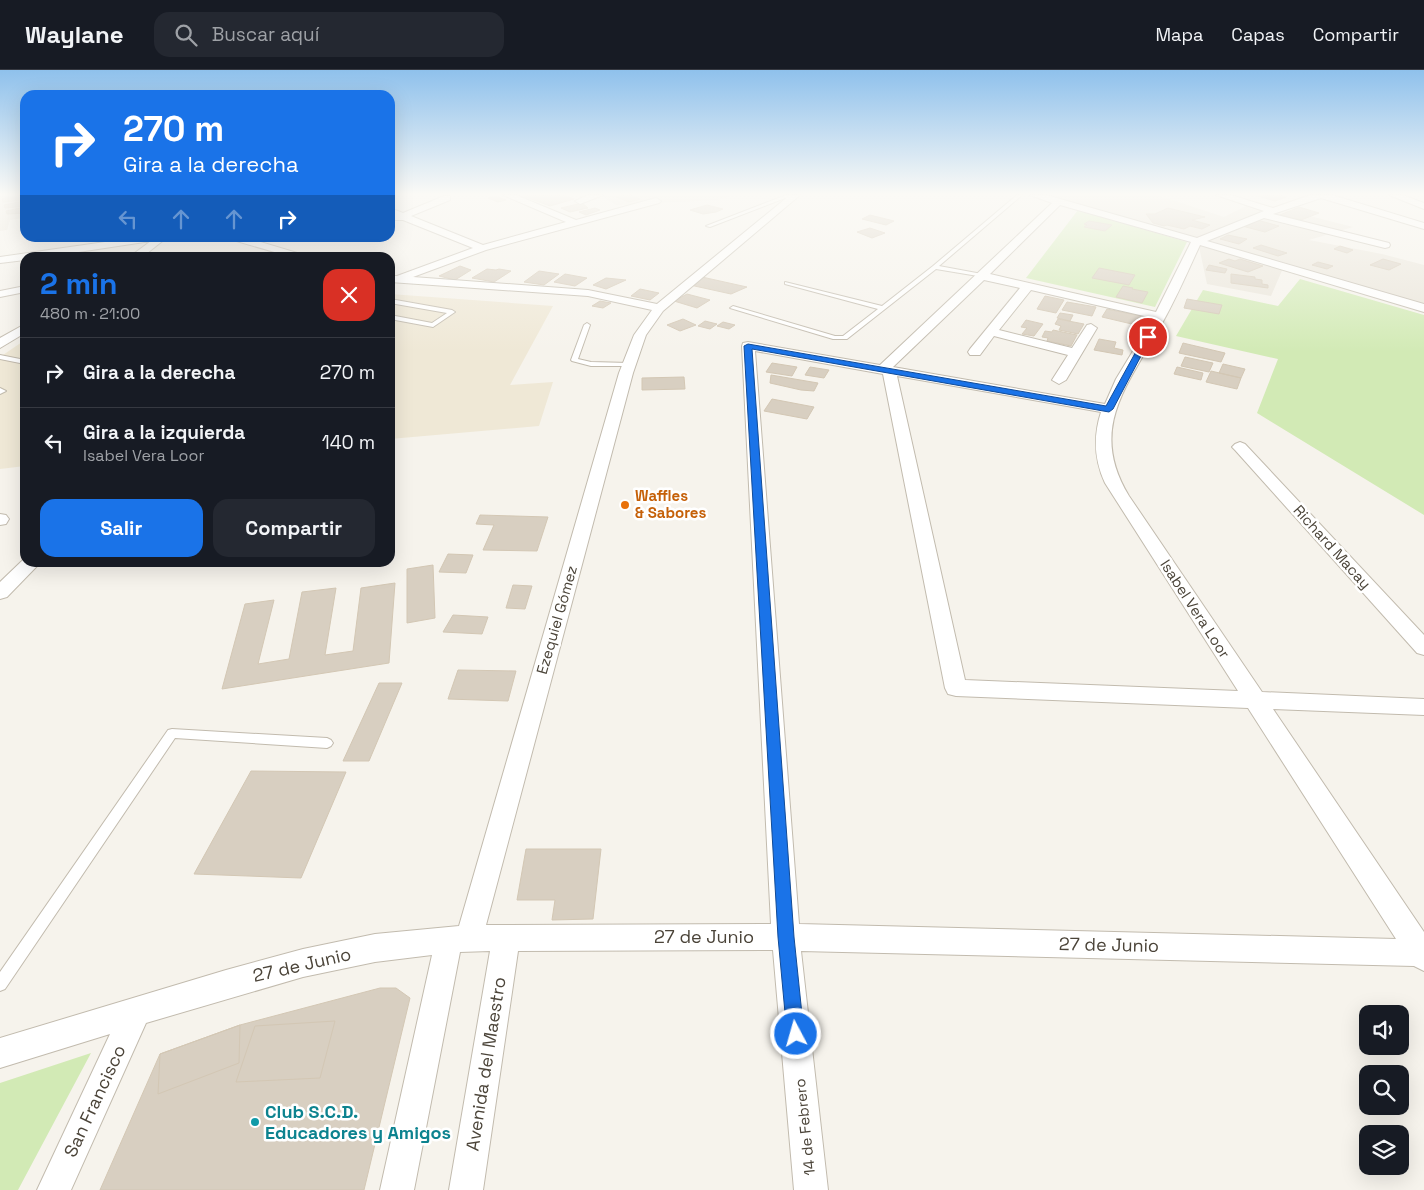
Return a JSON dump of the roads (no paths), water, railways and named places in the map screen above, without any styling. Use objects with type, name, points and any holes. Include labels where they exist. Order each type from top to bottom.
[{"type":"street","points":[[55,252],[87,247]]},
{"type":"street","points":[[270,247],[287,252]]},
{"type":"street","points":[[395,280],[479,247]]},
{"type":"street","name":"Ezequiel Gómez","points":[[459,939],[629,365],[640,335],[659,308],[733,247]]},
{"type":"street","points":[[886,369],[1012,247]]},
{"type":"street","name":"Isabel Vera Loor","points":[[1194,247],[1160,316],[1109,409],[1103,446],[1105,463],[1112,481],[1423,954]]},
{"type":"street","points":[[1218,247],[1424,308]]},
{"type":"street","points":[[0,260],[20,257]]},
{"type":"street","points":[[982,276],[1160,316]]},
{"type":"street","points":[[395,280],[588,293],[659,308]]},
{"type":"street","points":[[976,352],[1028,286]]},
{"type":"street","points":[[0,294],[20,291]]},
{"type":"street","points":[[1059,380],[1091,328]]},
{"type":"street","points":[[0,344],[20,331]]},
{"type":"street","points":[[993,332],[1075,353]]},
{"type":"street","name":"14 de Febrero","points":[[811,1190],[786,937],[748,346],[886,369]]},
{"type":"street","points":[[886,369],[1109,409]]},
{"type":"street","points":[[886,369],[956,688],[1424,707]]},
{"type":"street","name":"Richard Macay","points":[[1240,447],[1424,648]]},
{"type":"street","points":[[0,593],[27,567]]},
{"type":"street","name":"27 de Junio","points":[[0,1053],[303,963],[375,948],[459,939],[786,937],[1423,954]]},
{"type":"street","name":"Avenida del Maestro","points":[[466,1190],[506,938]]},
{"type":"street","points":[[397,1190],[459,939]]},
{"type":"street","name":"San Francisco","points":[[54,1190],[136,1012]]},
{"type":"lane","points":[[733,308],[845,338],[959,247]]},
{"type":"lane","points":[[935,267],[982,276]]},
{"type":"lane","points":[[787,283],[882,308]]},
{"type":"lane","points":[[395,302],[452,312],[433,325],[395,318]]},
{"type":"lane","points":[[587,325],[574,360],[590,364],[629,365]]},
{"type":"lane","points":[[0,357],[20,361]]},
{"type":"lane","points":[[0,984],[172,732],[327,743]]},
{"type":"place","name":"Waffles & Sabores","points":[[625,505]]},
{"type":"place","name":"Club S.C.D. Educadores y Amigos","points":[[255,1122]]}]
